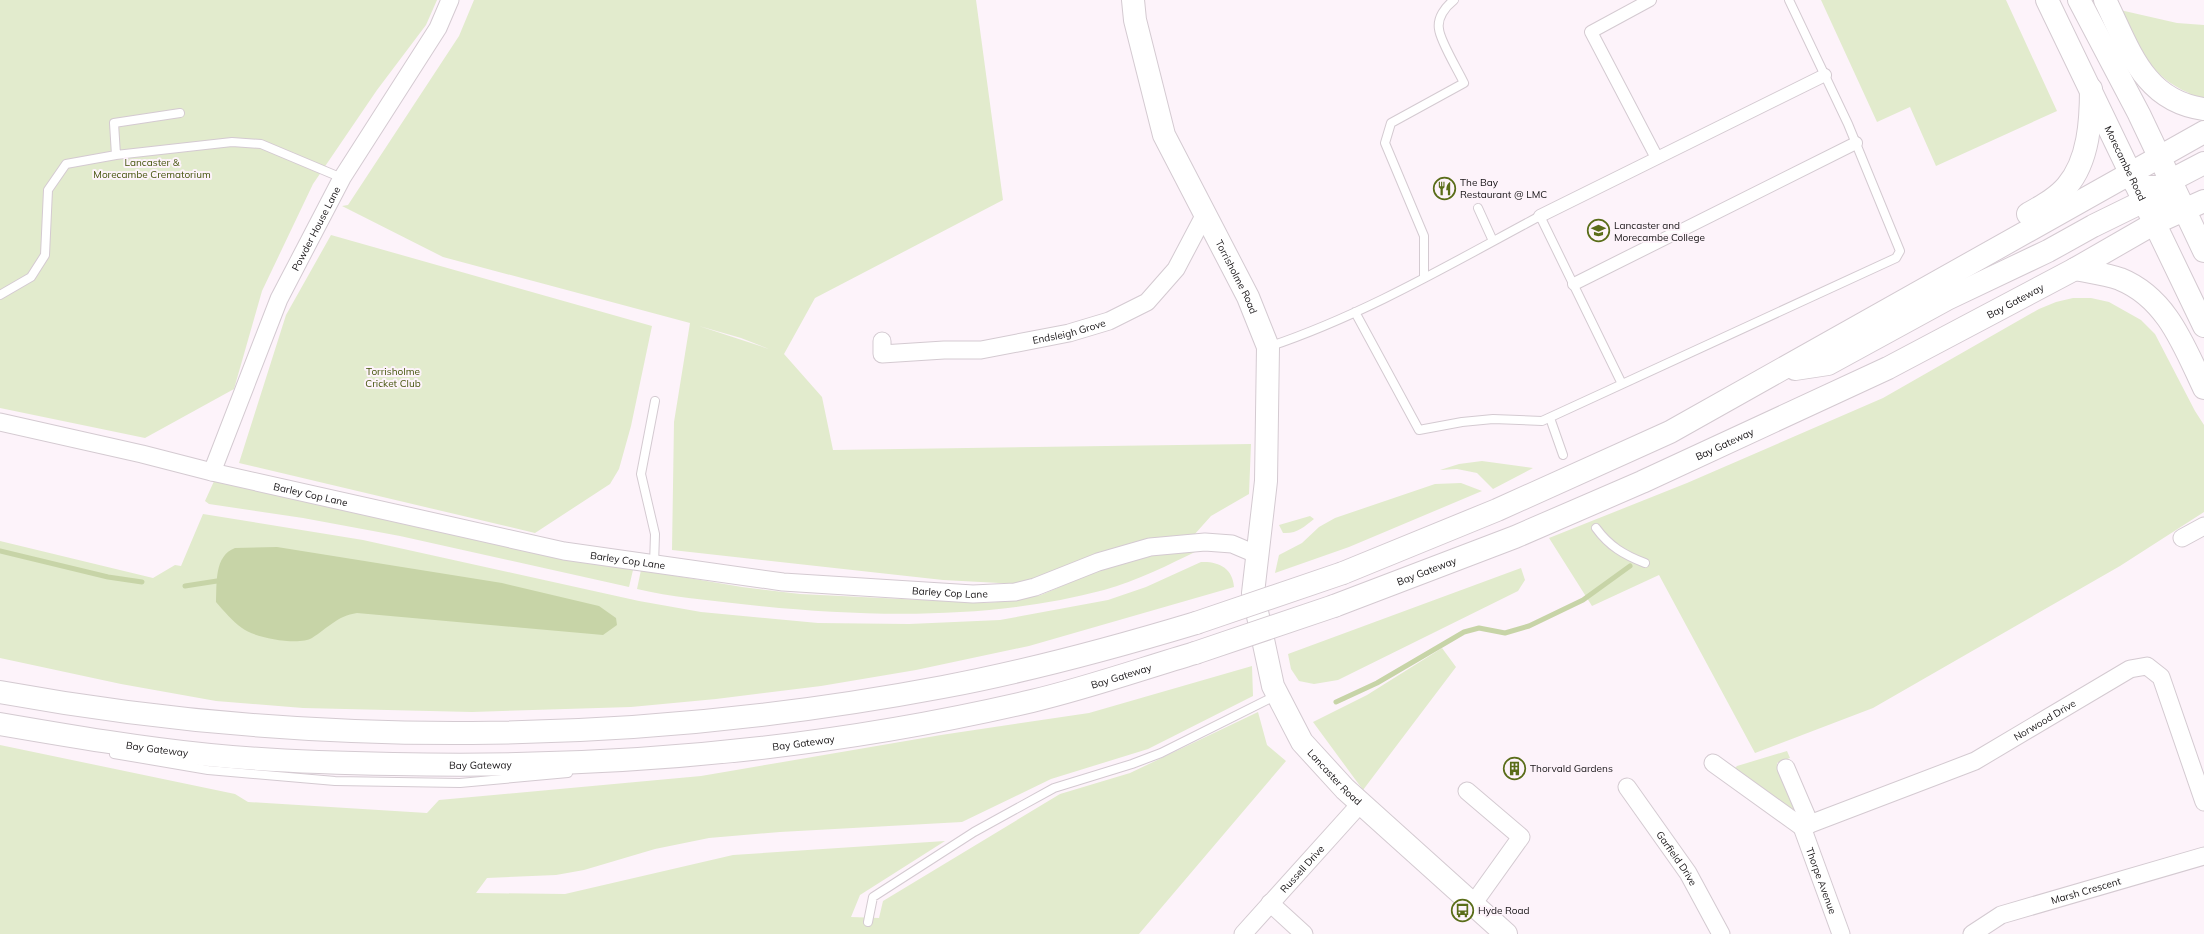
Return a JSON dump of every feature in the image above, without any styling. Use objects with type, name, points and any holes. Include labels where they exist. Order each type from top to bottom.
[{"type":"main road","name":"Torrisholme Road","points":[[1133,0],[1135,20],[1164,135],[1248,297],[1268,347],[1266,481],[1257,561]]},
{"type":"main road","name":"Morecambe Road","points":[[2047,0],[2204,326]]},
{"type":"main road","points":[[2079,0],[2160,157],[2204,251]]},
{"type":"main road","points":[[2105,0],[2144,75],[2154,87],[2175,102],[2204,109]]},
{"type":"main road","points":[[1942,280],[1976,245],[2052,200],[2068,185],[2083,154],[2088,135],[2091,89]]},
{"type":"main road","points":[[0,692],[160,716],[320,730],[451,734],[641,727],[699,723],[780,713],[945,687],[1115,647],[1196,623],[1343,573],[1497,510],[1620,456],[1670,432],[1782,371],[1942,280],[2132,178],[2160,157],[2204,132]]},
{"type":"main road","points":[[2132,178],[2146,187],[2158,187],[2204,163]]},
{"type":"main road","points":[[1782,371],[1828,364],[1947,299],[2048,252],[2093,226],[2144,201],[2159,198],[2171,200],[2184,208]]},
{"type":"main road","name":"Bay Gateway","points":[[0,724],[81,738],[210,755],[320,762],[462,765],[582,762],[716,753],[867,733],[1034,700],[1196,653],[1334,606],[1515,537],[1642,482],[1888,368],[2075,269],[2155,223],[2184,208],[2204,201]]},
{"type":"main road","points":[[2075,269],[2120,279],[2135,286],[2151,297],[2166,315],[2204,388]]},
{"type":"main road","name":"Lancaster Road","points":[[1257,561],[1253,593],[1265,660],[1272,686],[1302,742],[1345,790],[1506,934]]},
{"type":"street","name":"Powder House Lane","points":[[212,472],[279,299],[342,178],[438,28],[450,0]]},
{"type":"street","points":[[1650,0],[1591,32],[1657,158]]},
{"type":"street","points":[[1540,216],[1824,75]]},
{"type":"street","points":[[1574,284],[1856,143]]},
{"type":"street","name":"Endsleigh Grove","points":[[882,354],[981,350],[1070,333],[1109,321],[1147,302],[1176,269],[1205,214]]},
{"type":"street","name":"Barley Cop Lane","points":[[0,422],[142,454],[212,472],[564,551],[654,565],[783,582],[974,594],[1015,592],[1035,587],[1113,557],[1157,546],[1205,542],[1232,544],[1257,561]]},
{"type":"street","points":[[2182,538],[2204,526]]},
{"type":"street","name":"Norwood Drive","points":[[1806,826],[1975,761],[2130,669],[2147,666],[2161,677],[2204,802]]},
{"type":"street","points":[[1713,763],[1806,826]]},
{"type":"street","name":"Thorpe Avenue","points":[[1786,768],[1841,934]]},
{"type":"street","name":"Garfield Drive","points":[[1628,787],[1688,873],[1721,934]]},
{"type":"street","points":[[1467,791],[1521,837],[1473,904]]},
{"type":"street","name":"Russell Drive","points":[[1243,934],[1361,803]]},
{"type":"street","name":"Marsh Crescent","points":[[1972,934],[2001,915],[2204,856]]},
{"type":"street","points":[[1270,904],[1304,934]]},
{"type":"lane","points":[[1424,277],[1424,236],[1385,142],[1391,123],[1464,82],[1439,30],[1439,18],[1448,4],[1454,0]]},
{"type":"lane","points":[[1355,312],[1419,430],[1462,422],[1493,419],[1542,420],[1550,418],[1896,258],[1900,251],[1856,143],[1789,0]]},
{"type":"lane","points":[[116,155],[114,123],[180,113]]},
{"type":"lane","points":[[0,295],[31,277],[45,255],[48,190],[66,164],[116,155],[232,142],[261,144],[342,178]]},
{"type":"lane","points":[[1478,208],[1494,241]]},
{"type":"lane","points":[[1268,347],[1310,333],[1355,312],[1540,216],[1622,384]]},
{"type":"lane","points":[[654,401],[641,474],[655,534],[654,565]]},
{"type":"lane","points":[[1550,418],[1563,455]]},
{"type":"lane","points":[[1596,528],[1604,539],[1615,548],[1645,563]]},
{"type":"lane","points":[[868,922],[873,897],[974,832],[1054,788],[1132,764],[1161,753],[1277,694]]},
{"type":"lane","points":[[0,729],[65,744]]},
{"type":"lane","points":[[102,752],[208,770],[334,780],[460,783],[576,772]]},
{"type":"lane","points":[[592,770],[716,753]]},
{"type":"green space","name":"Lancaster & Morecambe Crematorium","points":[[0,0],[437,0],[426,25],[377,90],[313,184],[262,291],[234,389],[145,438],[0,408]]},
{"type":"green space","points":[[474,0],[976,0],[1003,200],[815,298],[784,354],[822,397],[833,450],[1251,444],[1249,494],[1211,516],[1194,535],[1055,571],[1018,584],[943,580],[672,550],[674,422],[690,323],[443,257],[342,206],[348,205],[459,36]],"holes":[[[699,326],[741,338],[769,349]]]},
{"type":"green space","points":[[1821,0],[2006,0],[2057,111],[1936,166],[1910,107],[1877,122]]},
{"type":"green space","points":[[2120,10],[2177,23],[2204,25],[2204,101],[2187,99],[2189,93],[2175,86],[2155,69],[2140,48]]},
{"type":"green space","name":"Torrisholme Cricket Club","points":[[331,235],[652,326],[631,426],[619,469],[610,484],[535,533],[239,463],[286,315]]},
{"type":"green space","points":[[2073,298],[2091,298],[2109,302],[2141,320],[2155,334],[2195,411],[2204,425],[2204,512],[2120,566],[1873,708],[1755,753],[1659,575],[1592,606],[1549,538],[1687,483],[1883,398],[2039,309],[2056,302]]},
{"type":"green space","points":[[1482,461],[1533,468],[1493,489],[1477,473],[1457,469],[1440,470],[1459,464]]},
{"type":"green space","points":[[215,479],[523,549],[633,570],[629,587],[400,536],[303,518],[209,504],[205,501]]},
{"type":"green space","points":[[1461,483],[1482,491],[1349,547],[1275,573],[1279,555],[1302,543],[1319,527],[1335,518],[1435,484]]},
{"type":"green space","points":[[203,514],[363,540],[639,601],[701,612],[818,623],[909,624],[1000,620],[1108,600],[1146,587],[1201,562],[1219,564],[1228,570],[1233,580],[1234,587],[1029,646],[916,670],[821,686],[716,699],[631,707],[472,712],[303,708],[216,701],[121,684],[0,658],[0,541],[153,578],[175,565],[181,566]]},
{"type":"green space","points":[[1310,516],[1314,519],[1307,525],[1292,532],[1283,533],[1279,525]]},
{"type":"green space","points":[[1199,550],[1164,567],[1104,590],[1060,600],[1015,607],[970,611],[924,614],[832,612],[702,600],[637,589],[641,570],[742,587],[800,594],[984,603],[1011,601],[1041,595],[1104,568],[1164,553]]},
{"type":"green space","points":[[1521,568],[1525,580],[1518,591],[1338,680],[1314,684],[1299,681],[1291,669],[1288,654]]},
{"type":"green space","points":[[1442,648],[1456,667],[1363,790],[1313,722],[1367,695]]},
{"type":"green space","points":[[1252,666],[1253,696],[1148,749],[1051,779],[962,822],[780,832],[709,838],[655,849],[584,870],[556,875],[487,878],[476,893],[565,894],[733,855],[945,841],[860,895],[851,917],[879,918],[883,901],[1060,794],[1130,773],[1258,712],[1267,745],[1286,761],[1139,934],[0,934],[0,745],[235,794],[248,802],[427,813],[439,800],[701,776],[941,735],[1089,713]]},
{"type":"green space","points":[[1787,751],[1790,758],[1777,763],[1797,802],[1801,816],[1735,768],[1737,766]]},
{"type":"shaded area","points":[[277,547],[502,583],[599,606],[616,618],[617,625],[603,635],[357,613],[338,620],[312,638],[306,640],[287,641],[266,638],[248,632],[242,628],[231,619],[216,602],[217,579],[223,557],[235,548]]},
{"type":"waterway","points":[[0,551],[108,577],[142,582]]},
{"type":"waterway","points":[[1336,702],[1377,683],[1464,632],[1479,628],[1505,633],[1529,626],[1583,600],[1630,566]]},
{"type":"waterway","points":[[185,586],[217,581]]},
{"type":"place","name":"The Bay Restaurant @ LMC","points":[[1444,188]]},
{"type":"place","name":"Lancaster and Morecambe College","points":[[1599,231]]},
{"type":"place","name":"Thorvald Gardens","points":[[1515,768]]},
{"type":"place","name":"Hyde Road","points":[[1463,910]]}]
